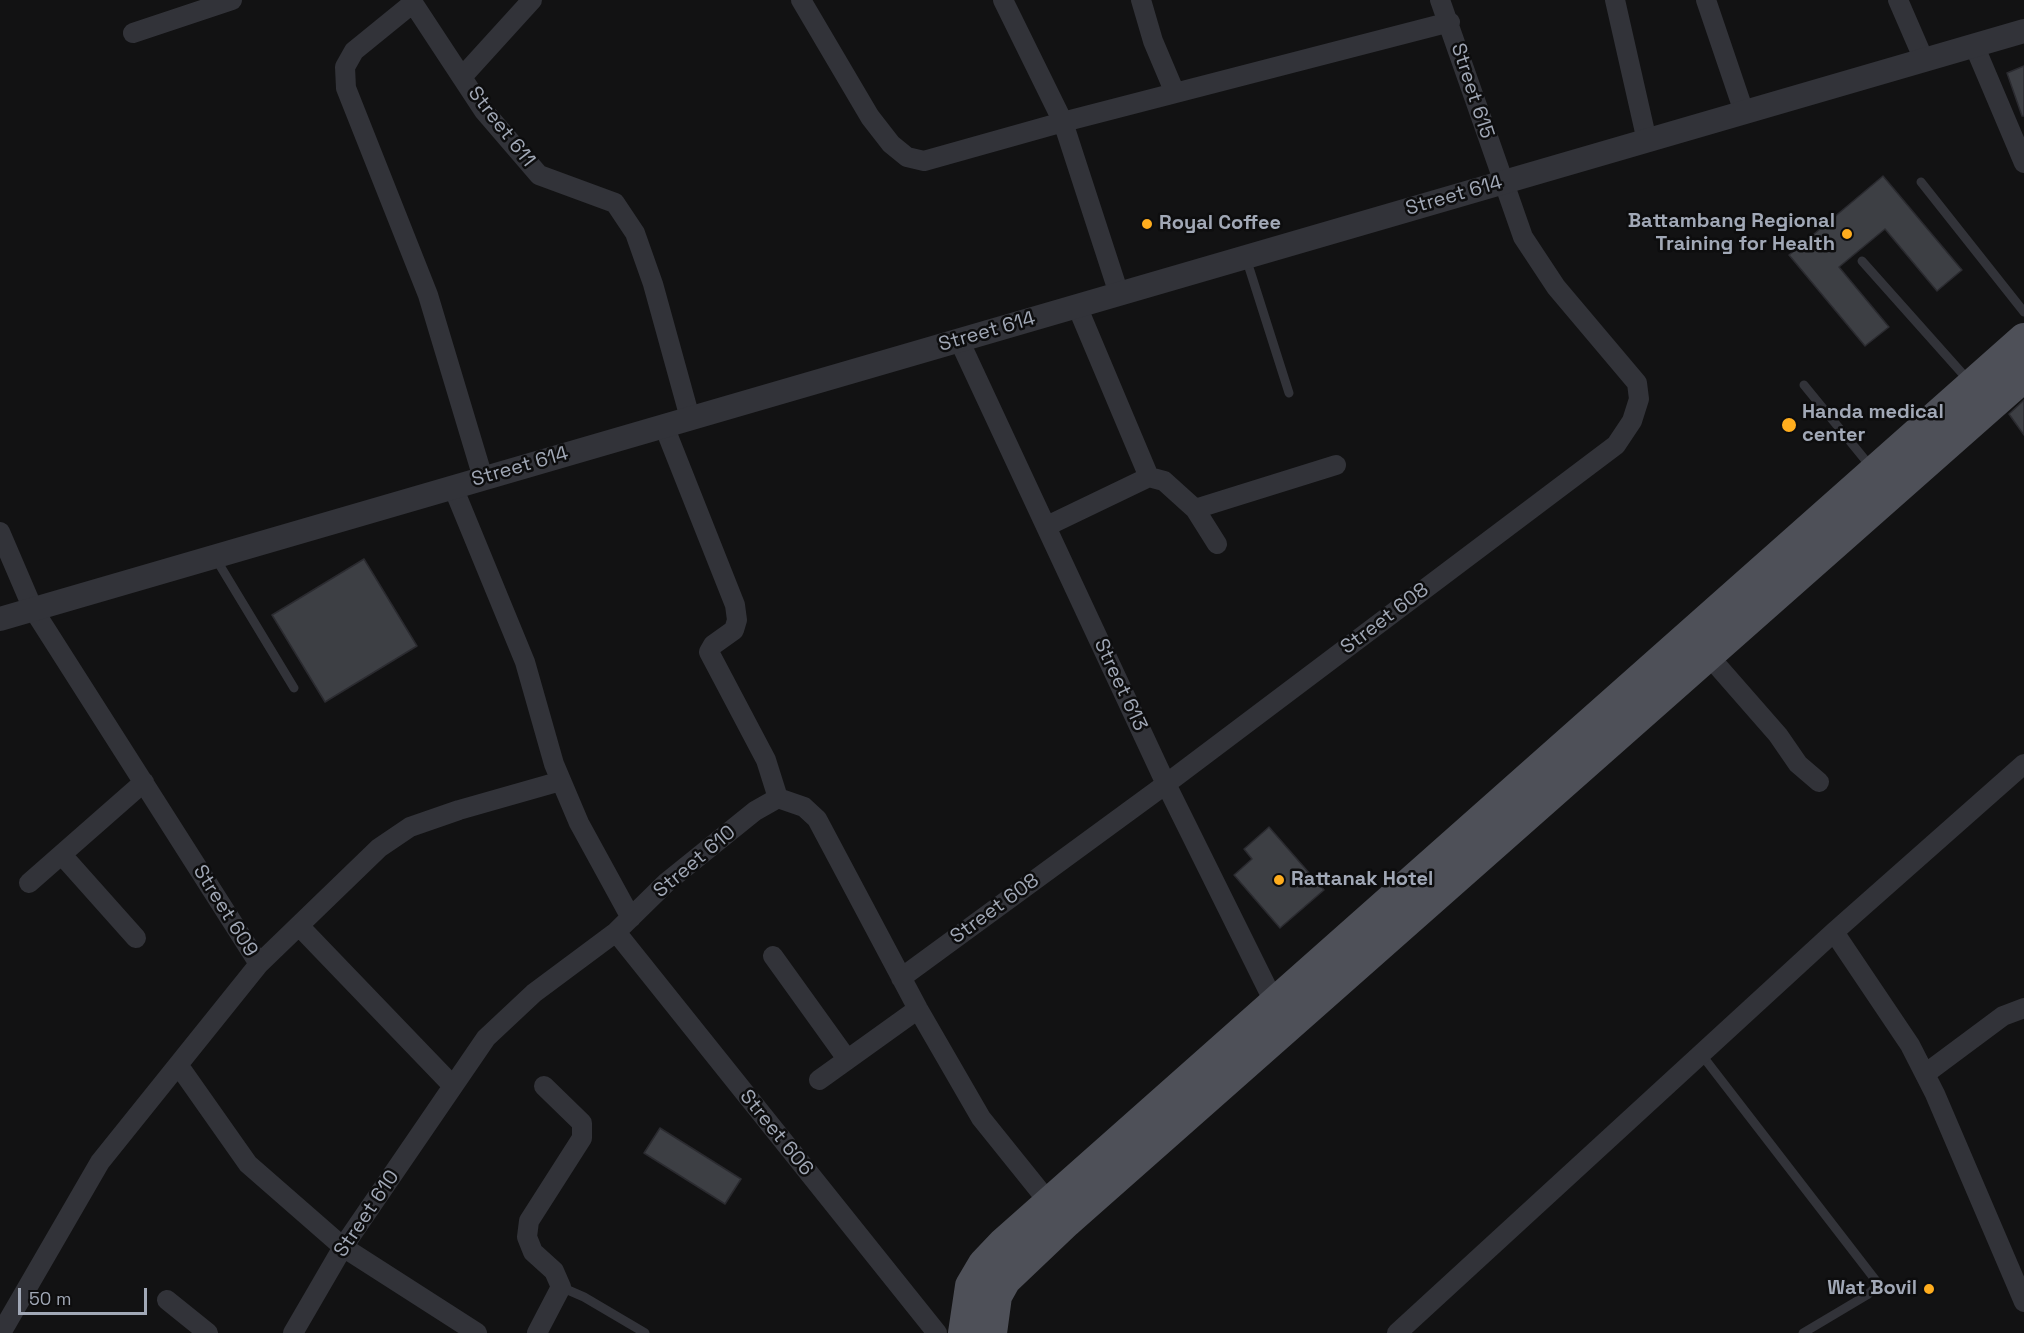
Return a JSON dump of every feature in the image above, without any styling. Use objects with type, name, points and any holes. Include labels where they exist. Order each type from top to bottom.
[{"type":"main road","points":[[964,1333],[964,1315],[971,1286],[984,1264],[1057,1212],[1280,1015],[1875,471],[2024,339]]},
{"type":"main road","points":[[1280,1015],[1708,655],[2024,376]]},
{"type":"main road","points":[[991,1333],[996,1296],[1005,1280],[1057,1212]]},
{"type":"street","points":[[133,33],[232,0]]},
{"type":"street","points":[[462,77],[531,0]]},
{"type":"street","points":[[801,0],[870,117],[891,144],[907,157],[924,161],[1063,122],[1450,22]]},
{"type":"street","points":[[1003,0],[1063,122],[1119,294]]},
{"type":"street","points":[[1141,0],[1153,41],[1175,93]]},
{"type":"street","name":"Street 615","points":[[1440,0],[1450,22],[1502,183]]},
{"type":"street","points":[[1615,0],[1647,141]]},
{"type":"street","points":[[1706,0],[1744,112]]},
{"type":"street","points":[[1898,0],[1924,60]]},
{"type":"street","points":[[412,2],[354,51],[345,67],[346,88],[428,295],[483,478]]},
{"type":"street","name":"Street 611","points":[[412,2],[484,111],[539,175],[615,202],[635,233],[653,285],[690,418]]},
{"type":"street","name":"Street 614","points":[[0,619],[2024,31]]},
{"type":"street","points":[[1974,45],[2024,163]]},
{"type":"street","name":"Street 608","points":[[901,978],[1166,784],[1616,445],[1632,422],[1639,399],[1637,383],[1550,277],[1523,237],[1502,183]]},
{"type":"street","points":[[1077,306],[1149,477]]},
{"type":"street","name":"Street 613","points":[[959,340],[1166,784],[1280,1015]]},
{"type":"street","points":[[664,426],[735,605],[737,620],[734,630],[713,645],[710,652],[766,760],[778,798],[804,807],[817,819],[918,1009],[981,1118],[1057,1212]]},
{"type":"street","points":[[1195,509],[1336,465]]},
{"type":"street","points":[[1047,526],[1149,477],[1164,481],[1195,509],[1216,544]]},
{"type":"street","points":[[453,487],[525,662],[561,781],[579,823],[631,918]]},
{"type":"street","name":"Street 609","points":[[0,532],[33,609],[259,964],[100,1162],[0,1333]]},
{"type":"street","points":[[1708,655],[1778,735],[1798,764],[1819,782]]},
{"type":"street","points":[[1396,1333],[1833,932],[2024,764]]},
{"type":"street","points":[[259,964],[379,848],[410,827],[459,810],[561,781]]},
{"type":"street","points":[[30,884],[144,782]]},
{"type":"street","name":"Street 610","points":[[293,1333],[343,1246],[486,1038],[534,993],[616,932],[667,882],[755,811],[778,798]]},
{"type":"street","points":[[62,855],[136,938]]},
{"type":"street","points":[[298,927],[453,1086]]},
{"type":"street","name":"Street 606","points":[[616,932],[937,1333]]},
{"type":"street","points":[[1833,932],[1884,1004],[1925,1074],[2024,1302]]},
{"type":"street","points":[[773,956],[847,1059]]},
{"type":"street","points":[[1925,1074],[2003,1016],[2024,1008]]},
{"type":"street","points":[[819,1080],[918,1009]]},
{"type":"street","points":[[179,1066],[248,1164],[343,1246],[477,1333]]},
{"type":"street","points":[[537,1333],[561,1287],[554,1271],[533,1252],[527,1237],[530,1221],[582,1138],[582,1123],[544,1086]]},
{"type":"street","points":[[167,1300],[208,1333]]},
{"type":"lane","points":[[1921,182],[2024,312]]},
{"type":"lane","points":[[1245,257],[1288,393]]},
{"type":"lane","points":[[1862,261],[1972,385]]},
{"type":"lane","points":[[1804,385],[1875,471]]},
{"type":"lane","points":[[215,556],[294,688]]},
{"type":"lane","points":[[1701,1054],[1876,1282],[1875,1288],[1867,1295],[1803,1333]]},
{"type":"lane","points":[[561,1287],[584,1297],[645,1333]]},
{"type":"building","points":[[2024,66],[2024,116],[2022,116],[2007,73]]},
{"type":"building","points":[[1883,176],[1962,270],[1937,291],[1885,229],[1839,267],[1889,327],[1865,346],[1789,255]]},
{"type":"building","points":[[2024,400],[2024,435],[2009,414]]},
{"type":"building","points":[[364,559],[417,646],[325,702],[272,615]]},
{"type":"building","points":[[1269,827],[1324,890],[1280,928],[1234,875],[1252,859],[1244,849]]},
{"type":"building","points":[[660,1128],[741,1179],[725,1204],[644,1153]]},
{"type":"place","name":"Royal Coffee","points":[[1147,224]]},
{"type":"place","name":"Battambang Regional Training for Health","points":[[1847,234]]},
{"type":"place","name":"Handa medical center","points":[[1789,425]]},
{"type":"place","name":"Rattanak Hotel","points":[[1279,880]]},
{"type":"place","name":"Wat Bovil","points":[[1929,1289]]}]
